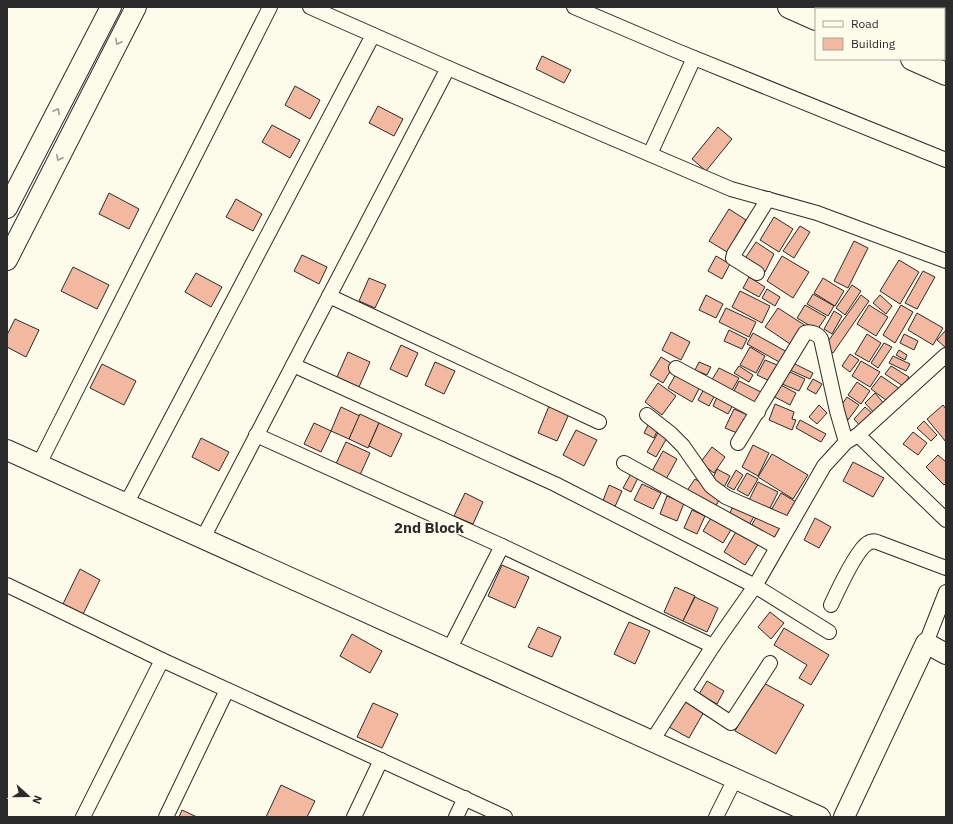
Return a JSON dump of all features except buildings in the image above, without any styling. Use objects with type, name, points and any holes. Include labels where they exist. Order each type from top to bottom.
[{"type":"highway","points":[[789,7],[815,19]]},
{"type":"highway","points":[[914,60],[946,74]]},
{"type":"street","points":[[7,208],[111,7]]},
{"type":"street","points":[[7,260],[136,7]]},
{"type":"street","points":[[39,464],[270,7]]},
{"type":"street","points":[[310,7],[448,68],[732,188],[817,213],[946,261]]},
{"type":"street","points":[[574,7],[694,58],[946,160]]},
{"type":"street","points":[[125,503],[132,493],[373,35]]},
{"type":"street","points":[[650,154],[694,58]]},
{"type":"street","points":[[203,538],[448,68]]},
{"type":"street","points":[[757,273],[733,258],[768,199]]},
{"type":"street","points":[[329,296],[599,422]]},
{"type":"street","points":[[738,443],[805,333],[811,332],[819,336],[821,339],[837,411],[852,439],[946,520]]},
{"type":"street","points":[[652,741],[713,646],[755,586],[824,466],[946,355]]},
{"type":"street","points":[[293,365],[555,484],[755,586],[829,632]]},
{"type":"street","points":[[676,368],[758,412]]},
{"type":"street","points":[[647,415],[670,433],[683,446],[711,486],[726,497],[790,525]]},
{"type":"street","points":[[256,435],[502,546],[713,646]]},
{"type":"street","points":[[7,450],[820,817]]},
{"type":"street","points":[[624,463],[777,547]]},
{"type":"street","points":[[831,605],[846,574],[863,546],[872,541],[946,568]]},
{"type":"street","points":[[449,650],[502,546]]},
{"type":"street","points":[[7,585],[162,660],[505,817]]},
{"type":"street","points":[[844,817],[926,643],[946,592]]},
{"type":"street","points":[[926,643],[946,654]]},
{"type":"street","points":[[83,817],[162,660]]},
{"type":"street","points":[[684,692],[732,723],[770,663]]},
{"type":"street","points":[[166,817],[227,690]]},
{"type":"street","points":[[354,817],[381,760]]},
{"type":"street","points":[[716,817],[735,779]]},
{"type":"street","points":[[456,817],[465,798]]},
{"type":"district","name":"2nd Block","points":[[429,527]]}]
